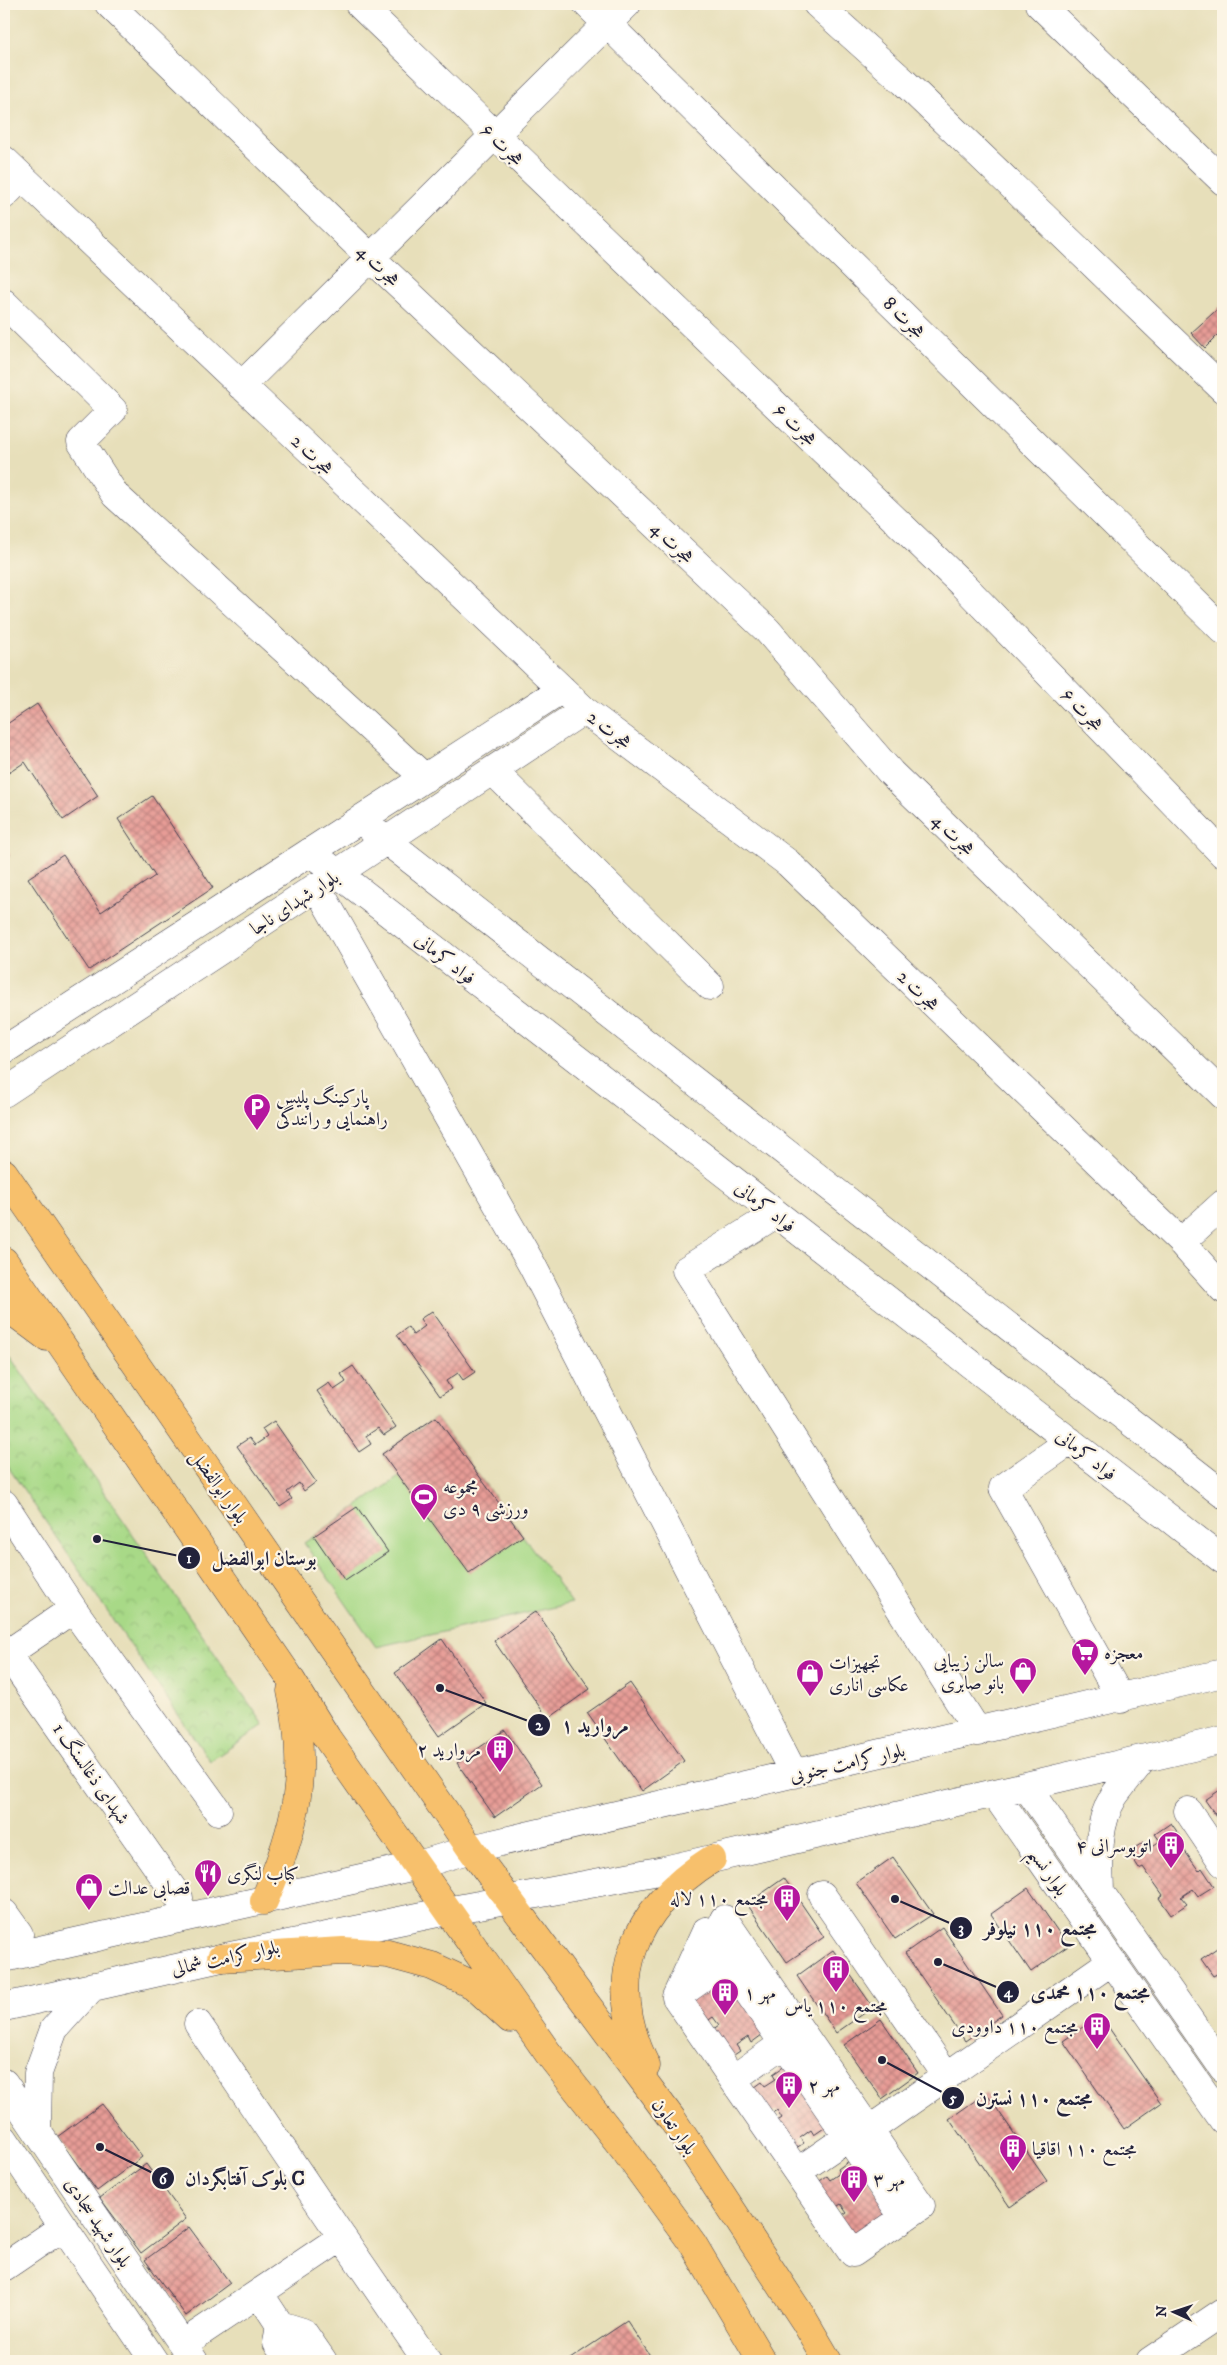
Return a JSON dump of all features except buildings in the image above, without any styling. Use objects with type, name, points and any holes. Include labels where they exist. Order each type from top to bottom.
[{"type":"main road","name":"بلوار ابوالفضل","points":[[4,1173],[508,1900]]},
{"type":"main road","points":[[4,1261],[288,1675],[327,1738],[415,1866],[548,2053],[623,2148],[693,2244],[762,2361]]},
{"type":"main road","points":[[4,1305],[65,1350]]},
{"type":"main road","points":[[264,1901],[283,1858],[296,1804],[300,1767],[298,1721],[288,1675]]},
{"type":"main road","points":[[672,2119],[635,2044],[629,2025],[626,1994],[629,1967],[641,1930],[662,1898],[691,1872],[712,1859]]},
{"type":"main road","name":"بلوار تعاون","points":[[508,1900],[672,2119],[804,2320],[828,2361]]},
{"type":"main road","points":[[221,1958],[343,1951],[388,1954],[432,1966],[473,1985],[548,2053]]},
{"type":"street","name":"هجرت 4","points":[[109,4],[371,258],[767,630],[891,773],[1223,1095]]},
{"type":"street","name":"هجرت ۶","points":[[359,4],[961,583],[1223,854]]},
{"type":"street","name":"هجرت 8","points":[[587,4],[1223,630]]},
{"type":"street","points":[[241,386],[627,4]]},
{"type":"street","points":[[817,4],[904,82],[1223,390]]},
{"type":"street","points":[[1039,4],[1223,181]]},
{"type":"street","name":"هجرت 2","points":[[10,177],[241,386],[584,710],[788,863],[1180,1242],[1223,1289]]},
{"type":"street","points":[[4,303],[113,410],[81,442],[115,494],[425,778]]},
{"type":"street","name":"بلوار شهدای ناجا","points":[[4,1050],[562,689]]},
{"type":"street","name":"بلوار شهدای ناجا","points":[[4,1093],[584,710]]},
{"type":"street","points":[[493,771],[710,986]]},
{"type":"street","points":[[360,820],[1223,1494]]},
{"type":"street","name":"فواد کرمانی","points":[[310,852],[327,880],[776,1214],[1223,1560]]},
{"type":"street","points":[[327,880],[532,1265],[794,1774]]},
{"type":"street","points":[[1180,1242],[1223,1204]]},
{"type":"street","points":[[776,1214],[686,1270],[978,1732]]},
{"type":"street","points":[[1070,1441],[1003,1488],[1121,1698]]},
{"type":"street","points":[[4,1504],[73,1609],[218,1811]]},
{"type":"street","points":[[5,1653],[73,1609]]},
{"type":"street","name":"شهدای ذغالسنگ 1","points":[[5,1653],[179,1898]]},
{"type":"street","name":"بلوار کرامت جنوبی","points":[[415,1866],[471,1849],[978,1732],[1223,1673]]},
{"type":"street","points":[[508,1900],[712,1859],[1223,1740]]},
{"type":"street","points":[[1100,1891],[1099,1843],[1106,1813],[1114,1796],[1143,1759]]},
{"type":"street","name":"بلوار نسیم","points":[[1026,1786],[1221,2061]]},
{"type":"street","name":"بلوار نسیم","points":[[995,1794],[1223,2120]]},
{"type":"street","points":[[1188,1812],[1223,1863]]},
{"type":"street","points":[[1054,1878],[1051,1866],[1057,1857],[1068,1854],[1078,1861]]},
{"type":"street","points":[[4,1958],[415,1866]]},
{"type":"street","points":[[822,1895],[947,2076]]},
{"type":"street","name":"بلوار کرامت شمالی","points":[[4,2007],[221,1958],[508,1900]]},
{"type":"street","points":[[676,1997],[853,2253],[904,2218],[867,2146],[724,1919]]},
{"type":"street","points":[[676,1997],[706,1931],[784,2043],[867,2146]]},
{"type":"street","points":[[676,1997],[727,1961]]},
{"type":"street","points":[[797,2172],[867,2146],[947,2076],[1112,1961]]},
{"type":"street","points":[[37,2132],[38,2073],[54,2029],[93,1986]]},
{"type":"street","points":[[198,2024],[428,2361]]},
{"type":"street","points":[[733,2079],[784,2043]]},
{"type":"street","name":"بلوار شهید سجادی","points":[[4,2083],[188,2353]]},
{"type":"street","name":"بلوار شهید سجادی","points":[[4,2139],[154,2361]]},
{"type":"street","points":[[4,2267],[63,2227]]},
{"type":"street","points":[[188,2353],[259,2293],[342,2237]]},
{"type":"street","points":[[259,2293],[280,2325],[303,2332],[323,2361]]},
{"type":"street","points":[[1150,2361],[1223,2312]]},
{"type":"street","points":[[280,2325],[277,2343],[290,2361]]},
{"type":"green space","points":[[4,1347],[264,1725],[210,1761],[4,1461]]},
{"type":"green space","name":"مجموعه ورزشی ۹ دی","points":[[436,1417],[572,1603],[376,1647],[304,1543],[399,1477],[382,1454]]},
{"type":"place","name":"پارکینگ پلیس راهنمایی و رانندگی","points":[[257,1131]]},
{"type":"place","name":"مجموعه ورزشی ۹ دی","points":[[424,1521]]},
{"type":"place","name":"بوستان ابوالفضل","points":[[97,1539]]},
{"type":"place","name":"معجزه","points":[[1085,1676]]},
{"type":"place","name":"مروارید ۱","points":[[440,1688]]},
{"type":"place","name":"سالن زیبایی بانو صابری","points":[[1023,1695]]},
{"type":"place","name":"تجهیزات عکاسی اناری","points":[[810,1697]]},
{"type":"place","name":"مروارید ۲","points":[[500,1773]]},
{"type":"place","name":"اتوبوسرانی ۴","points":[[1171,1869]]},
{"type":"place","name":"کباب لنگری","points":[[208,1897]]},
{"type":"place","name":"مجتمع ۱۱۰ نیلوفر","points":[[895,1899]]},
{"type":"place","name":"قصابی عدالت","points":[[89,1911]]},
{"type":"place","name":"مجتمع ۱۱۰ لاله","points":[[787,1922]]},
{"type":"place","name":"مجتمع ۱۱۰ محمدی","points":[[938,1962]]},
{"type":"place","name":"مجتمع ۱۱۰ یاس","points":[[836,1993]]},
{"type":"place","name":"مهر ۱","points":[[725,2016]]},
{"type":"place","name":"مجتمع ۱۱۰ داوودی","points":[[1097,2050]]},
{"type":"place","name":"مجتمع ۱۱۰ نسترن","points":[[882,2060]]},
{"type":"place","name":"مهر ۲","points":[[789,2109]]},
{"type":"place","name":"بلوک آفتابگردان C","points":[[100,2147]]},
{"type":"place","name":"مجتمع ۱۱۰ اقاقیا","points":[[1013,2172]]},
{"type":"place","name":"مهر ۳","points":[[854,2203]]}]
